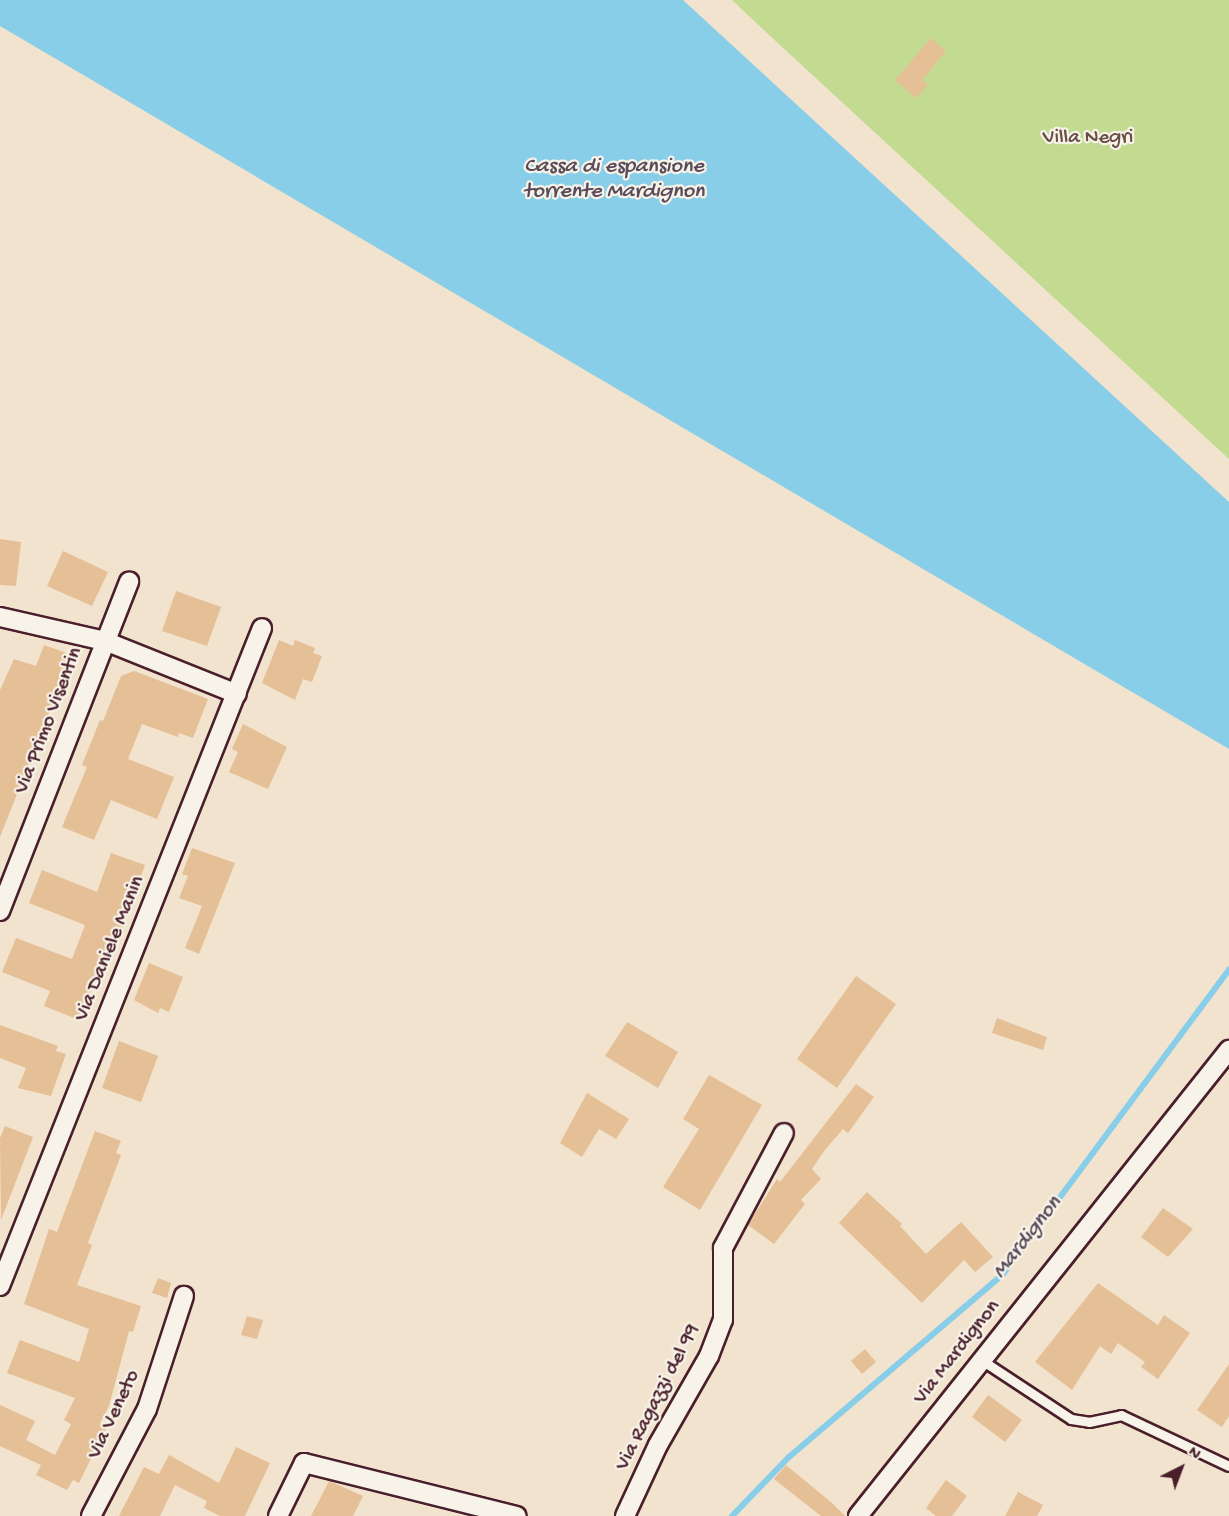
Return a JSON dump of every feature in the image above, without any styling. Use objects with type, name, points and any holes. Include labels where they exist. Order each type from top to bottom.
[{"type":"street","name":"Via Primo Visentin","points":[[0,911],[129,581]]},
{"type":"street","points":[[0,617],[105,641],[237,694]]},
{"type":"street","name":"Via Daniele Manin","points":[[0,1286],[262,628]]},
{"type":"street","name":"Via Mardignon","points":[[858,1516],[1229,1050]]},
{"type":"street","name":"Via Ragazzi del 99","points":[[625,1516],[658,1444],[709,1356],[723,1320],[723,1248],[784,1132]]},
{"type":"street","name":"Via Veneto","points":[[91,1516],[147,1409],[184,1296]]},
{"type":"street","points":[[278,1516],[304,1463],[518,1516]]},
{"type":"lane","points":[[981,1359],[1071,1419],[1089,1422],[1121,1414],[1229,1466]]},
{"type":"green space","name":"Villa Negri","points":[[732,0],[1229,0],[1229,459],[768,34]]},
{"type":"water","name":"Cassa di espansione torrente Mardignon","points":[[0,0],[683,0],[1229,502],[1229,749],[0,26]]},
{"type":"building","points":[[931,38],[946,51],[922,80],[928,85],[916,98],[895,80]]},
{"type":"building","points":[[0,539],[21,542],[16,586],[0,585]]},
{"type":"building","points":[[63,551],[108,572],[92,606],[47,586]]},
{"type":"building","points":[[176,591],[221,607],[207,646],[162,631]]},
{"type":"building","points":[[279,640],[293,646],[295,640],[315,648],[313,653],[322,656],[312,682],[303,679],[295,700],[262,683]]},
{"type":"building","points":[[44,645],[72,655],[0,837],[0,690],[14,659],[36,666]]},
{"type":"building","points":[[134,671],[208,699],[193,738],[179,733],[178,737],[142,724],[128,759],[174,777],[157,819],[111,800],[94,840],[62,827],[87,767],[82,765],[100,720],[103,721],[121,676]]},
{"type":"building","points":[[243,724],[287,747],[268,789],[229,772],[238,752],[232,749]]},
{"type":"building","points":[[192,848],[235,863],[199,954],[185,948],[202,906],[179,898],[188,876],[182,874]]},
{"type":"building","points":[[111,853],[145,865],[109,963],[103,961],[79,1020],[44,1006],[50,991],[2,972],[16,938],[72,959],[85,925],[29,903],[42,870],[97,892]]},
{"type":"building","points":[[149,963],[183,977],[169,1012],[160,1008],[158,1013],[134,1000]]},
{"type":"building","points":[[856,976],[896,1004],[837,1088],[797,1059]]},
{"type":"building","points":[[997,1018],[1047,1037],[1043,1050],[992,1033]]},
{"type":"building","points":[[627,1022],[678,1052],[658,1088],[605,1056]]},
{"type":"building","points":[[0,1025],[58,1046],[56,1051],[66,1054],[51,1096],[18,1088],[26,1068],[0,1058]]},
{"type":"building","points":[[119,1041],[158,1056],[141,1102],[102,1088]]},
{"type":"building","points":[[709,1075],[762,1105],[700,1210],[663,1187],[699,1129],[683,1119]]},
{"type":"building","points":[[856,1084],[874,1097],[848,1133],[843,1129],[824,1151],[812,1169],[821,1179],[801,1200],[805,1204],[774,1244],[748,1225],[777,1179],[780,1182]]},
{"type":"building","points":[[587,1093],[629,1119],[616,1139],[599,1129],[582,1157],[560,1143]]},
{"type":"building","points":[[5,1126],[33,1137],[1,1220],[0,1138]]},
{"type":"building","points":[[95,1131],[121,1141],[116,1153],[121,1155],[88,1243],[92,1245],[77,1285],[141,1306],[133,1332],[129,1331],[109,1406],[100,1423],[107,1426],[79,1483],[73,1480],[67,1490],[36,1475],[41,1465],[0,1446],[0,1405],[35,1421],[26,1440],[55,1455],[71,1424],[64,1420],[75,1398],[7,1373],[20,1340],[79,1362],[89,1329],[24,1304],[49,1229],[57,1232]]},
{"type":"building","points":[[867,1192],[902,1224],[900,1226],[926,1254],[961,1222],[993,1257],[975,1272],[964,1260],[922,1303],[839,1223]]},
{"type":"building","points":[[1163,1208],[1193,1229],[1168,1257],[1141,1237]]},
{"type":"building","points":[[158,1278],[171,1283],[167,1298],[152,1293]]},
{"type":"building","points":[[1098,1283],[1158,1325],[1164,1315],[1190,1333],[1158,1379],[1141,1367],[1145,1362],[1118,1343],[1111,1354],[1100,1346],[1072,1390],[1035,1362]]},
{"type":"building","points":[[247,1316],[263,1320],[257,1339],[241,1335]]},
{"type":"building","points":[[865,1349],[876,1362],[862,1374],[851,1361]]},
{"type":"building","points":[[1229,1364],[1229,1416],[1222,1427],[1197,1410]]},
{"type":"building","points":[[988,1395],[1022,1420],[1005,1442],[972,1417]]},
{"type":"building","points":[[236,1447],[270,1463],[245,1516],[220,1516],[204,1508],[207,1501],[175,1485],[160,1516],[119,1516],[144,1467],[159,1474],[169,1455],[219,1483]]},
{"type":"building","points":[[786,1465],[845,1516],[821,1516],[774,1479]]},
{"type":"building","points":[[946,1480],[967,1496],[952,1516],[936,1516],[926,1508]]},
{"type":"building","points":[[329,1481],[363,1496],[353,1516],[311,1516]]},
{"type":"building","points":[[1018,1492],[1043,1505],[1037,1516],[1005,1516]]},
{"type":"waterway","name":"Mardignon","points":[[732,1516],[789,1457],[1003,1274],[1229,970]]}]
